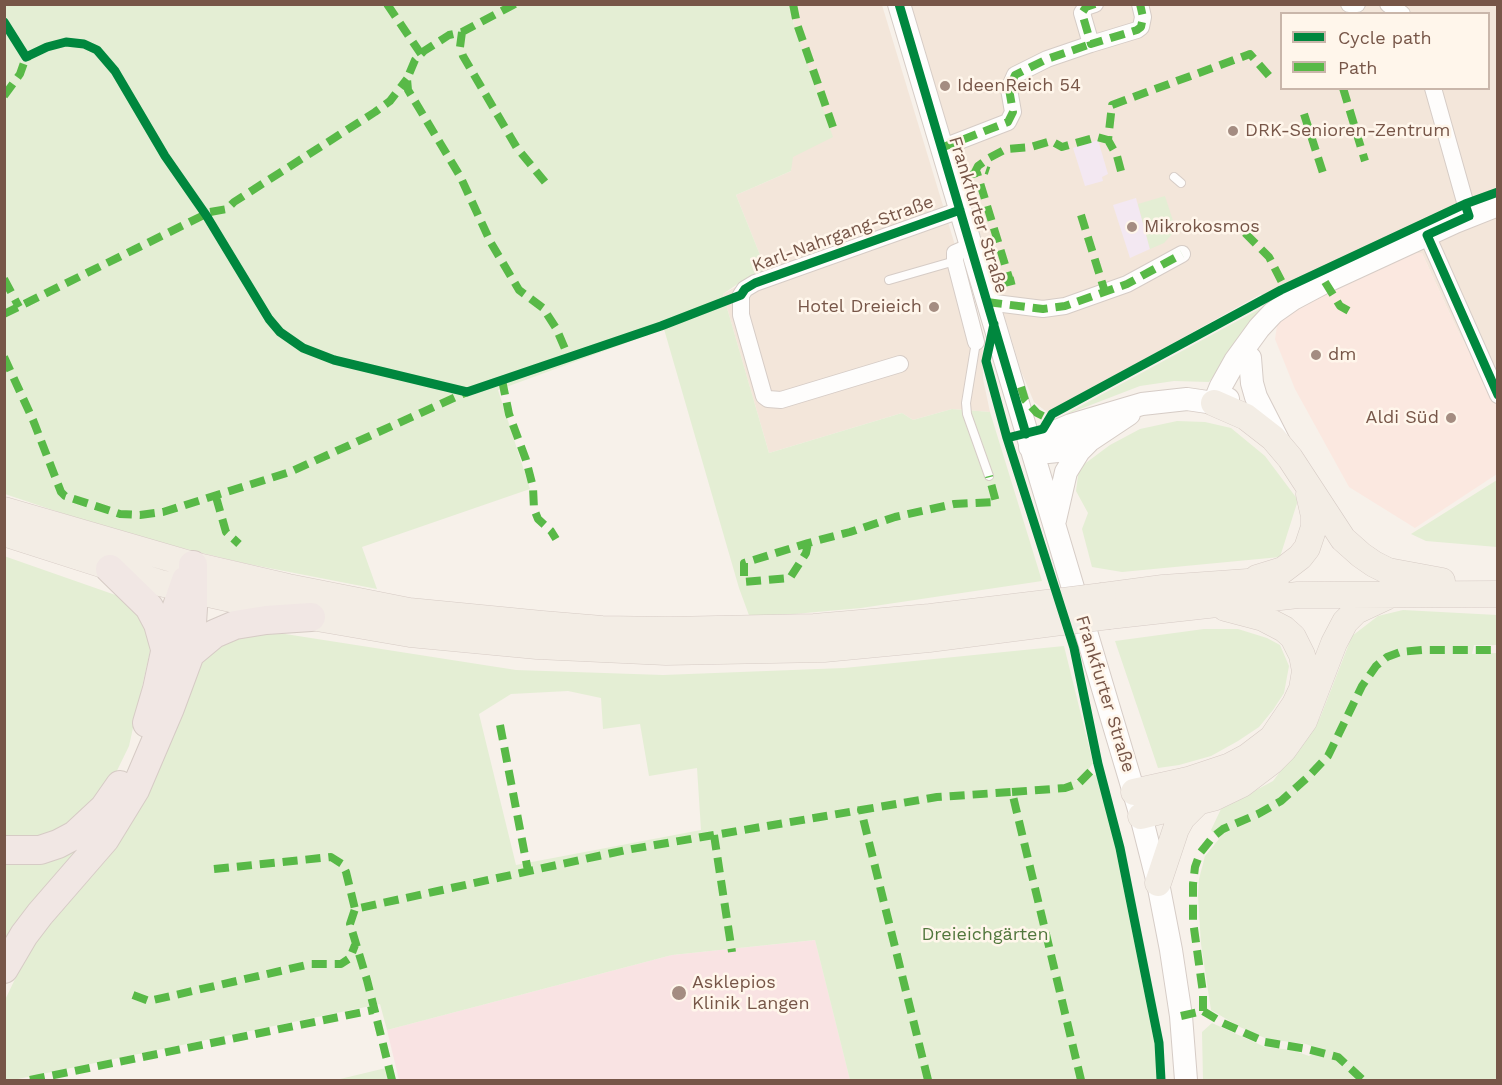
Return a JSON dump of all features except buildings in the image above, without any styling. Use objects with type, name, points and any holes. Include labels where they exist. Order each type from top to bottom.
[{"type":"highway","points":[[110,568],[149,608],[178,651]]},
{"type":"highway","points":[[4,969],[24,935],[40,914],[119,819],[135,790],[154,748],[178,651],[189,582]]},
{"type":"highway","points":[[4,850],[40,850],[58,844],[85,827],[104,808],[116,791],[138,746],[155,698],[178,651],[235,625],[266,620],[311,618]]},
{"type":"main road","name":"Frankfurter Straße","points":[[899,4],[960,210],[963,253],[987,302],[1141,816],[1158,883],[1181,1016],[1186,1080]]},
{"type":"main road","points":[[1214,403],[1235,361],[1259,327],[1293,299],[1497,205]]},
{"type":"main road","points":[[1214,403],[1227,401],[1232,396],[1269,318]]},
{"type":"main road","points":[[1250,358],[1252,383],[1256,397],[1284,451],[1339,534],[1351,547],[1374,564],[1388,570],[1409,585]]},
{"type":"main road","points":[[1030,447],[1045,436],[1071,425],[1142,404],[1187,399],[1214,403],[1230,409],[1260,426],[1284,451]]},
{"type":"main road","points":[[1030,447],[1058,452],[1090,440],[1132,413],[1159,401]]},
{"type":"main road","points":[[1017,404],[1025,413],[1047,423],[1071,425]]},
{"type":"main road","points":[[1054,524],[1066,472],[1078,452],[1090,440]]},
{"type":"main road","points":[[4,510],[189,582],[311,618],[422,635],[537,646],[666,652],[824,649],[929,639],[1058,612],[1106,606],[1276,573],[1300,557],[1307,548],[1314,527],[1312,505],[1305,482]]},
{"type":"main road","points":[[4,533],[110,568],[189,582],[310,592],[409,611],[602,628],[730,630],[814,627],[930,617],[1058,612]]},
{"type":"main road","points":[[1226,583],[1335,578],[1497,594]]},
{"type":"main road","points":[[1141,816],[1213,798],[1242,784],[1271,762],[1305,721],[1334,643],[1345,622],[1356,611],[1409,585]]},
{"type":"main road","points":[[1106,606],[1204,604],[1409,585],[1497,589]]},
{"type":"main road","points":[[1134,792],[1188,780],[1230,766],[1247,757],[1272,738],[1295,704],[1302,689],[1305,671],[1302,655],[1297,642],[1284,629],[1248,613],[1204,604]]},
{"type":"main road","points":[[1158,883],[1176,829],[1182,818],[1196,804]]},
{"type":"street","points":[[1091,44],[1082,13],[1086,8],[1095,4]]},
{"type":"street","points":[[941,148],[1008,122],[1013,112],[1009,89],[1015,75],[1047,59],[1137,30],[1141,27],[1143,17],[1140,4]]},
{"type":"street","points":[[1349,4],[1357,4]]},
{"type":"street","points":[[1434,90],[1469,216]]},
{"type":"street","name":"Karl-Nahrgang-Straße","points":[[900,364],[781,400],[768,399],[764,396],[741,315],[741,295],[745,289],[755,283],[960,210]]},
{"type":"street","points":[[1426,236],[1497,395]]},
{"type":"street","name":"Frankfurter Straße","points":[[963,253],[976,342]]},
{"type":"street","points":[[987,302],[1043,309],[1065,306],[1127,284],[1182,254]]},
{"type":"lane","points":[[889,280],[963,253]]},
{"type":"lane","points":[[976,342],[966,403],[967,414],[989,476]]},
{"type":"shaded area","points":[[791,5],[882,5],[982,334],[983,379],[990,412],[952,409],[913,420],[902,413],[769,453],[723,294],[766,270],[736,195],[791,171],[794,25]]},
{"type":"shaded area","points":[[911,5],[1497,5],[1497,399],[1495,400],[1456,327],[1422,253],[1278,319],[1261,294],[1048,413],[1034,402],[1021,371]]},
{"type":"shaded area","points":[[1098,140],[1108,174],[1102,177],[1103,181],[1085,186],[1073,148]]},
{"type":"shaded area","name":"Mikrokosmos","points":[[1136,198],[1150,249],[1130,258],[1113,205]]},
{"type":"shaded area","points":[[1409,253],[1422,253],[1456,327],[1495,400],[1497,399],[1497,474],[1415,528],[1349,487],[1295,389],[1275,339],[1278,319],[1298,305]]},
{"type":"shaded area","name":"Asklepios Klinik Langen","points":[[815,940],[850,1080],[399,1080],[387,1030],[672,955]]},
{"type":"green space","points":[[5,5],[790,5],[794,25],[833,137],[793,157],[791,171],[736,195],[766,270],[739,283],[723,294],[769,453],[902,413],[913,420],[952,409],[990,412],[1042,581],[861,608],[750,618],[739,588],[664,329],[498,390],[530,489],[362,547],[377,589],[243,563],[121,533],[5,494]]},
{"type":"green space","points":[[1165,196],[1176,230],[1164,243],[1150,249],[1138,204]]},
{"type":"green space","points":[[1265,306],[1209,382],[1174,381],[1140,386],[1062,416]]},
{"type":"green space","points":[[1177,421],[1205,422],[1231,428],[1265,456],[1298,500],[1280,557],[1122,572],[1092,567],[1082,529],[1088,513],[1076,491],[1079,468],[1110,445],[1140,429]]},
{"type":"green space","points":[[1497,480],[1497,547],[1426,541],[1411,534]]},
{"type":"green space","points":[[4,556],[124,598],[145,616],[150,651],[129,746],[110,785],[66,827],[39,839],[4,840]]},
{"type":"green space","points":[[1403,610],[1497,615],[1497,645],[1474,645],[1472,654],[1497,653],[1497,1080],[1203,1080],[1202,1032],[1212,1023],[1265,1047],[1292,1050],[1309,1056],[1321,1050],[1306,1044],[1267,1039],[1211,1010],[1201,944],[1199,879],[1205,856],[1219,839],[1211,830],[1221,809],[1273,781],[1298,748],[1320,718],[1352,636],[1378,616]]},
{"type":"green space","points":[[1204,629],[1238,629],[1267,638],[1280,645],[1289,666],[1284,693],[1259,727],[1238,741],[1211,756],[1158,768],[1115,641]]},
{"type":"green space","name":"Dreieichgärten","points":[[266,631],[516,670],[663,675],[844,668],[1064,646],[1093,763],[1085,774],[1074,782],[1097,774],[1118,848],[1156,1042],[1157,1080],[850,1080],[815,940],[672,955],[387,1030],[380,1004],[5,1080],[4,1002],[26,956],[44,931],[108,858],[132,819],[201,662],[217,643]],"holes":[[[568,691],[601,698],[603,729],[640,724],[649,776],[697,768],[701,830],[516,865],[479,714],[511,694]]]},
{"type":"green space","points":[[89,834],[5,944],[5,857]]},
{"type":"green space","points":[[390,1067],[393,1080],[336,1080]]},
{"type":"marked path","points":[[387,4],[421,54]]},
{"type":"marked path","points":[[515,4],[462,32],[449,35],[424,51],[415,60],[407,79],[408,90],[460,176],[491,243],[519,290],[543,308],[556,328],[569,358]]},
{"type":"marked path","points":[[793,4],[797,24],[833,127]]},
{"type":"marked path","points":[[1095,4],[1086,7],[1082,13],[1091,44],[1141,27],[1143,17],[1140,4]]},
{"type":"marked path","points":[[462,32],[460,47],[463,56],[517,148],[545,182]]},
{"type":"marked path","points":[[941,148],[1008,122],[1013,112],[1009,89],[1015,75],[1047,59],[1091,44]]},
{"type":"marked path","points":[[1121,171],[1117,156],[1108,140],[1112,105],[1250,54],[1270,77]]},
{"type":"marked path","points":[[4,96],[20,74],[26,57],[30,56]]},
{"type":"marked path","points":[[4,314],[210,212],[227,209],[234,202],[375,112],[390,101],[407,79]]},
{"type":"marked path","points":[[1344,90],[1365,161]]},
{"type":"marked path","points":[[1304,114],[1323,173]]},
{"type":"marked path","points":[[974,174],[978,166],[1006,149],[1031,147],[1051,141],[1062,147],[1097,137],[1108,140]]},
{"type":"marked path","points":[[966,176],[977,173],[1010,281]]},
{"type":"marked path","points":[[1081,215],[1105,292]]},
{"type":"marked path","points":[[1245,233],[1269,257],[1285,288]]},
{"type":"marked path","points":[[987,302],[1043,309],[1065,306],[1127,284],[1182,254]]},
{"type":"marked path","points":[[4,279],[19,307]]},
{"type":"marked path","points":[[1000,284],[1020,279]]},
{"type":"marked path","points":[[1325,282],[1340,306],[1349,311]]},
{"type":"marked path","points":[[4,357],[33,420],[61,492],[65,496],[120,514],[140,515],[163,512],[290,472],[467,392]]},
{"type":"marked path","points":[[502,380],[509,414],[533,487],[534,509],[538,519],[556,539]]},
{"type":"marked path","points":[[1021,387],[1025,400],[1037,413],[1049,419]]},
{"type":"marked path","points":[[808,543],[806,553],[790,578],[744,582],[744,563],[808,543],[850,532],[895,517],[954,504],[996,502],[989,476]]},
{"type":"marked path","points":[[216,497],[226,532],[239,544]]},
{"type":"marked path","points":[[1203,1011],[1203,993],[1193,921],[1193,884],[1200,853],[1213,837],[1223,829],[1281,801],[1307,778],[1328,756],[1362,686],[1376,666],[1387,657],[1400,652],[1422,650],[1498,650]]},
{"type":"marked path","points":[[500,725],[528,871]]},
{"type":"marked path","points":[[1012,792],[1065,788],[1079,783],[1098,764]]},
{"type":"marked path","points":[[928,1080],[861,810],[937,797],[1012,792],[1081,1080]]},
{"type":"marked path","points":[[392,1080],[367,980],[350,924],[355,909],[626,850],[861,810]]},
{"type":"marked path","points":[[714,835],[732,952]]},
{"type":"marked path","points":[[214,869],[331,857],[342,864],[346,872],[355,909]]},
{"type":"marked path","points":[[133,995],[149,1001],[311,964],[341,964],[350,958],[355,945]]},
{"type":"marked path","points":[[30,1080],[373,1010]]},
{"type":"marked path","points":[[1181,1016],[1203,1011],[1265,1042],[1338,1057],[1363,1080]]},
{"type":"cycle path","points":[[899,4],[1026,434]]},
{"type":"cycle path","points":[[4,22],[26,57],[47,47],[66,42],[84,44],[97,50],[115,71],[165,156],[206,215],[269,319],[280,332],[303,348],[334,360],[467,392],[661,326],[741,295],[745,289],[755,283],[960,210]]},
{"type":"cycle path","points":[[1007,438],[1043,429],[1052,414],[1281,290],[1465,204],[1498,192]]},
{"type":"cycle path","points":[[1465,204],[1469,216],[1427,235],[1498,395]]},
{"type":"cycle path","points":[[994,324],[986,361],[1007,438],[1074,648],[1098,764],[1120,848],[1159,1043],[1161,1080]]},
{"type":"place","name":"IdeenReich 54","points":[[945,86]]},
{"type":"place","name":"DRK-Senioren-Zentrum","points":[[1233,131]]},
{"type":"place","name":"Mikrokosmos","points":[[1132,227]]},
{"type":"place","name":"Hotel Dreieich","points":[[934,307]]},
{"type":"place","name":"dm","points":[[1316,355]]},
{"type":"place","name":"Aldi Süd","points":[[1451,418]]},
{"type":"place","name":"Asklepios Klinik Langen","points":[[679,993]]}]
